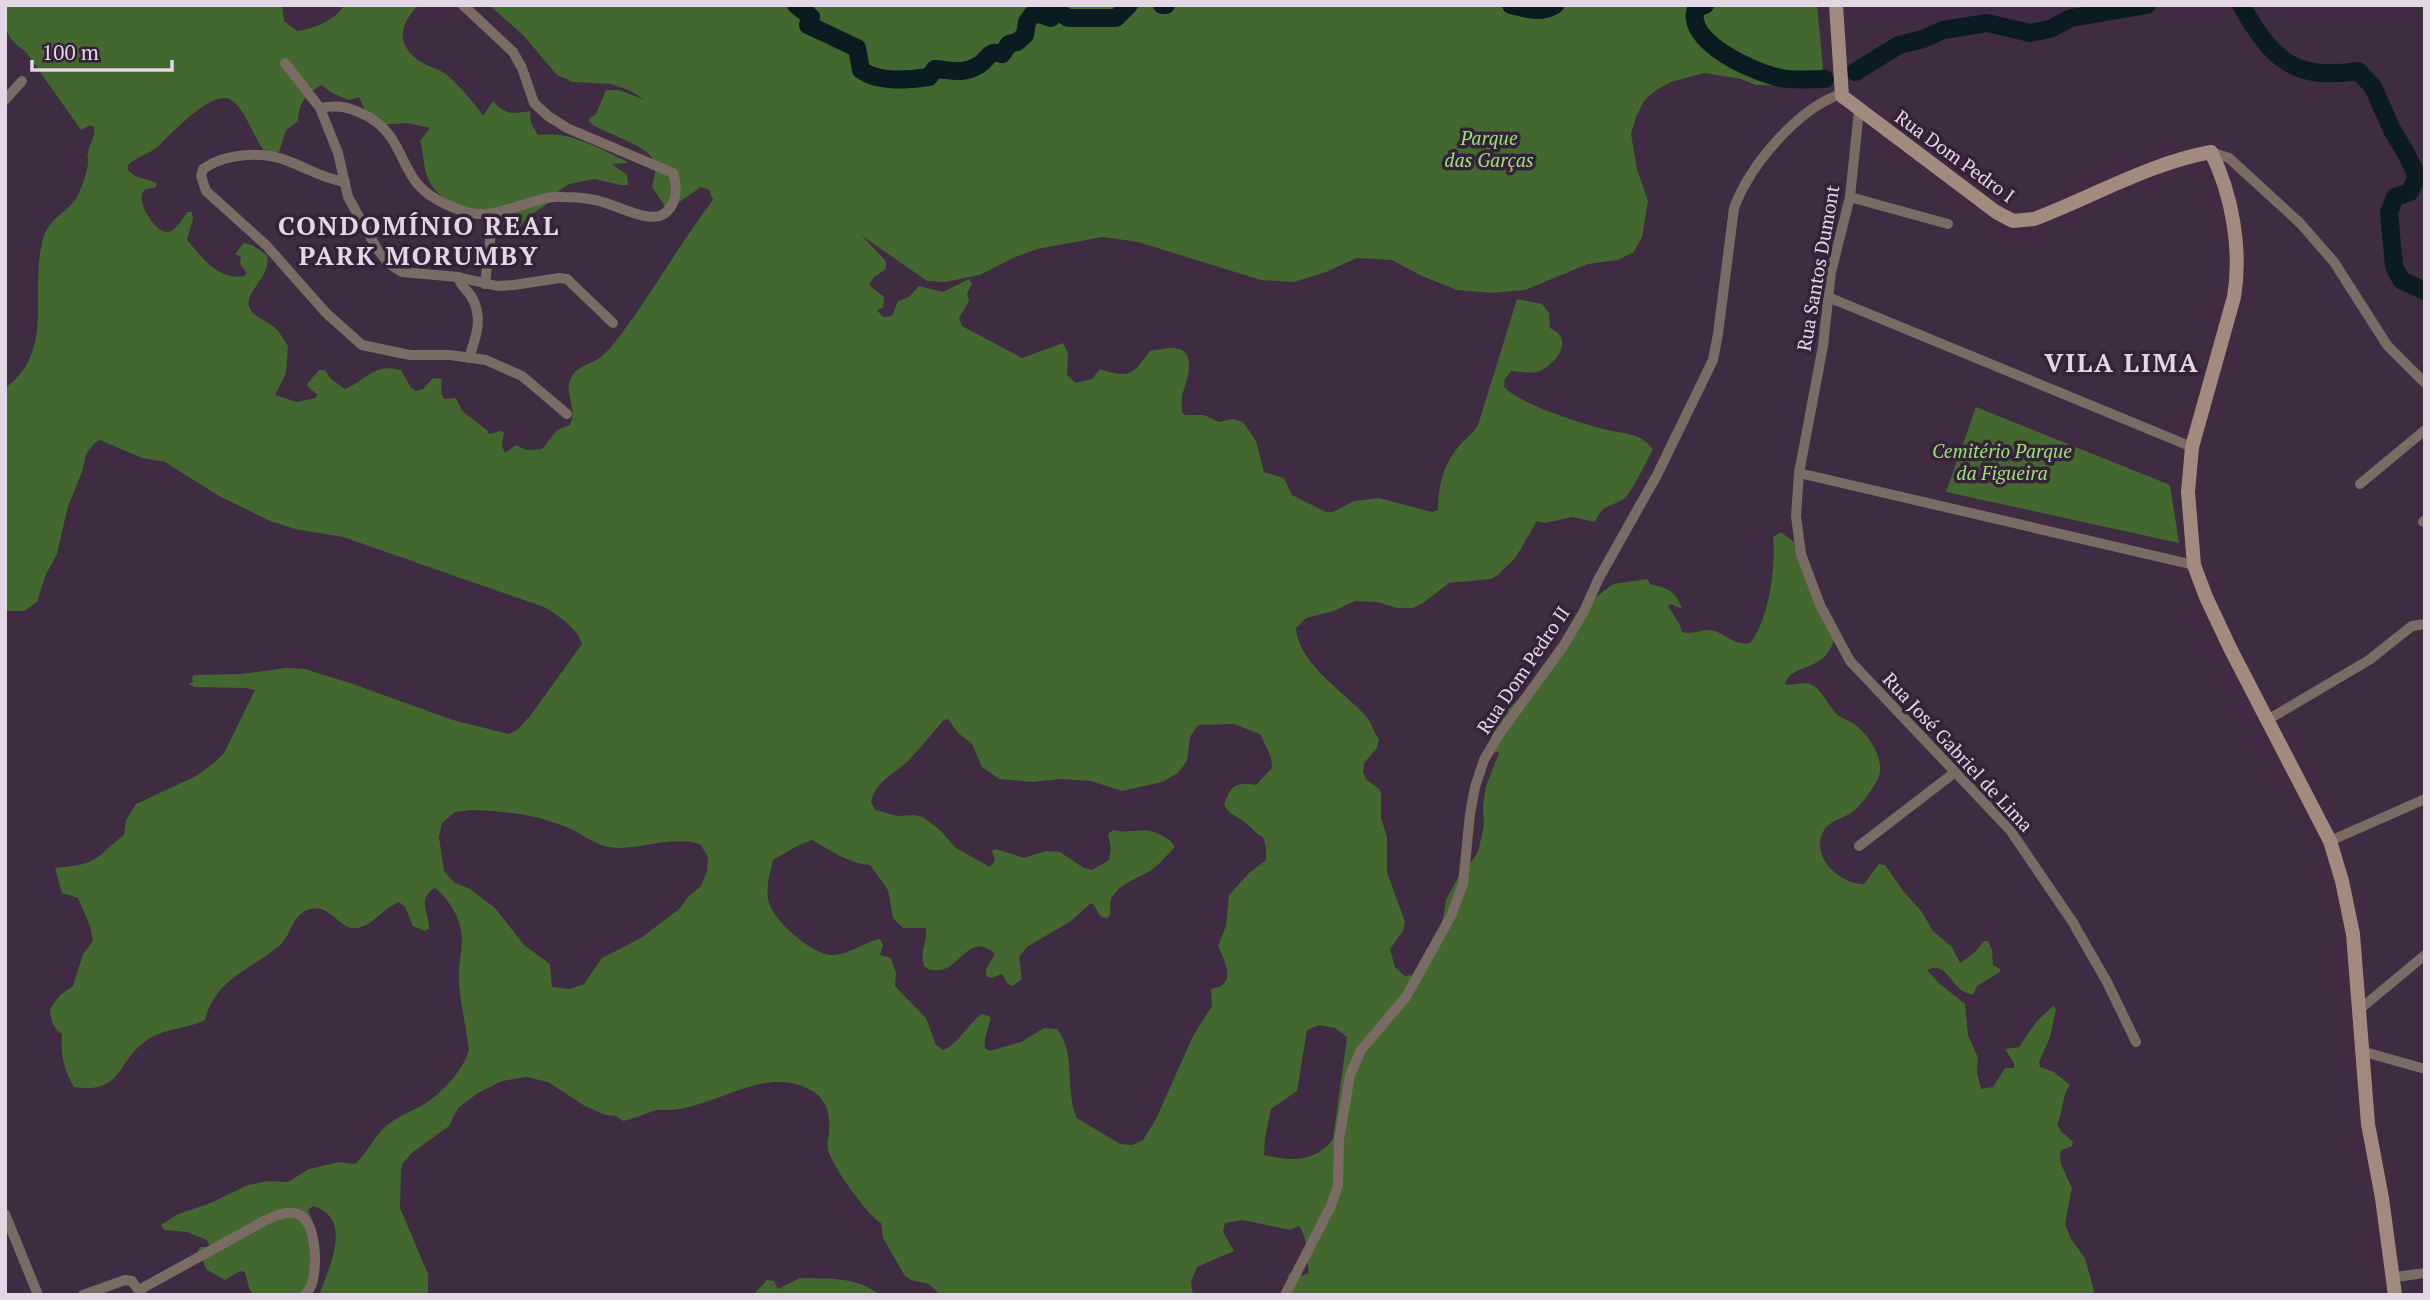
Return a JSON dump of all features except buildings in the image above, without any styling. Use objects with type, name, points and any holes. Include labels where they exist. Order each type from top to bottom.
[{"type":"street","points":[[320,108],[344,106],[372,119],[389,132],[417,184],[432,197],[466,212],[493,215],[560,196],[595,200],[651,217],[662,216],[672,206],[677,188],[673,173],[567,128],[548,116],[534,103],[522,68],[513,52],[463,5]]},
{"type":"street","points":[[1836,5],[1841,94]]},
{"type":"street","points":[[285,63],[320,108],[338,153],[352,204],[388,263],[402,272],[458,277],[485,284],[514,285],[567,279],[612,323]]},
{"type":"street","points":[[5,100],[22,81]]},
{"type":"street","name":"Rua Dom Pedro I","points":[[1841,94],[1996,212],[2013,221],[2034,219],[2161,166],[2211,152]]},
{"type":"street","name":"Rua Dom Pedro II","points":[[1285,1295],[1331,1206],[1338,1185],[1339,1140],[1348,1085],[1361,1050],[1406,997],[1451,916],[1463,884],[1470,814],[1484,760],[1498,736],[1564,645],[1584,611],[1599,578],[1657,475],[1713,360],[1734,208],[1740,194],[1763,157],[1787,131],[1828,98],[1841,94]]},
{"type":"street","name":"Rua Santos Dumont","points":[[1798,473],[1821,359],[1828,297],[1850,197],[1859,110]]},
{"type":"street","points":[[2211,152],[2229,158],[2300,223],[2334,262],[2387,345],[2425,383]]},
{"type":"street","points":[[2211,152],[2225,188],[2233,229],[2237,281],[2192,447],[2188,492],[2194,565],[2230,648],[2330,841],[2342,881],[2353,934],[2368,1124],[2395,1277],[2395,1295]]},
{"type":"street","points":[[345,182],[322,177],[287,160],[259,155],[219,160],[203,169],[201,176],[206,191],[267,246],[326,313],[362,345],[410,355],[450,355],[495,363],[522,376],[567,414]]},
{"type":"street","points":[[1850,197],[1948,224]]},
{"type":"street","points":[[485,284],[493,215]]},
{"type":"street","points":[[458,277],[472,298],[479,321],[469,358]]},
{"type":"street","points":[[1828,297],[2192,447]]},
{"type":"street","points":[[2360,484],[2425,430]]},
{"type":"street","points":[[1798,473],[2194,565]]},
{"type":"street","name":"Rua José Gabriel de Lima","points":[[1798,473],[1796,516],[1801,554],[1820,604],[1850,661],[2010,830],[2072,921],[2107,982],[2136,1042]]},
{"type":"street","points":[[2269,719],[2369,660],[2412,625],[2425,624]]},
{"type":"street","points":[[1859,846],[1954,773]]},
{"type":"street","points":[[2330,841],[2425,799]]},
{"type":"street","points":[[2360,1009],[2425,956]]},
{"type":"street","points":[[2361,1051],[2425,1069]]},
{"type":"street","points":[[83,1295],[125,1279],[132,1281],[140,1293],[266,1220],[288,1213],[298,1214],[308,1222],[314,1242],[312,1286],[305,1295]]},
{"type":"street","points":[[5,1214],[38,1295]]},
{"type":"street","points":[[2395,1277],[2425,1273]]},
{"type":"green space","name":"Parque das Garças","points":[[5,5],[282,5],[284,21],[297,31],[324,23],[345,5],[419,5],[404,26],[403,40],[406,47],[418,60],[450,78],[483,116],[493,101],[501,109],[510,112],[530,111],[531,123],[538,135],[572,138],[626,161],[628,163],[612,164],[627,175],[628,185],[595,179],[569,184],[529,216],[516,231],[455,205],[435,190],[426,174],[420,141],[430,128],[407,123],[376,125],[366,113],[359,97],[349,100],[321,85],[304,100],[298,121],[286,130],[279,152],[267,155],[241,110],[231,100],[223,98],[202,107],[156,148],[128,165],[128,170],[135,176],[157,183],[156,187],[144,190],[143,206],[155,225],[163,231],[170,231],[188,212],[192,212],[193,219],[187,240],[205,261],[219,272],[235,277],[245,276],[246,272],[240,264],[241,257],[235,254],[244,243],[267,255],[266,270],[251,295],[249,307],[277,330],[288,346],[286,373],[275,395],[297,402],[316,398],[317,394],[307,384],[319,370],[325,370],[331,379],[345,389],[377,371],[391,368],[401,370],[411,388],[416,391],[423,389],[433,378],[442,379],[441,393],[444,399],[456,398],[462,411],[489,434],[504,432],[502,446],[505,453],[516,445],[526,450],[542,449],[557,430],[570,425],[571,378],[580,368],[601,357],[617,339],[713,200],[709,190],[701,187],[671,208],[666,208],[652,187],[656,170],[652,157],[589,122],[596,114],[606,90],[619,90],[645,100],[629,90],[611,84],[573,82],[557,75],[524,36],[489,5],[1817,5],[1823,67],[1815,86],[1756,85],[1741,79],[1704,73],[1671,82],[1656,90],[1644,101],[1631,134],[1637,169],[1648,201],[1642,237],[1634,252],[1618,260],[1588,264],[1525,290],[1492,293],[1457,290],[1392,260],[1357,258],[1294,282],[1261,280],[1138,242],[1103,237],[1037,249],[980,275],[945,282],[927,281],[861,235],[886,261],[886,269],[874,277],[869,285],[884,297],[883,308],[877,310],[883,317],[892,316],[898,301],[909,297],[919,286],[943,292],[969,279],[972,284],[967,293],[969,301],[959,318],[962,326],[1022,358],[1063,343],[1068,353],[1067,375],[1076,383],[1092,379],[1100,369],[1118,374],[1129,373],[1150,351],[1170,348],[1181,350],[1189,360],[1182,396],[1182,413],[1204,415],[1219,422],[1233,419],[1243,422],[1256,441],[1264,472],[1284,478],[1292,495],[1326,512],[1333,512],[1354,501],[1379,498],[1432,512],[1438,510],[1444,472],[1455,451],[1478,425],[1517,299],[1542,304],[1549,313],[1550,328],[1562,339],[1561,351],[1554,361],[1540,371],[1511,371],[1505,379],[1504,387],[1523,400],[1551,412],[1593,426],[1630,434],[1647,443],[1653,449],[1628,495],[1605,508],[1595,522],[1573,517],[1545,523],[1537,521],[1516,557],[1491,579],[1449,583],[1413,608],[1355,601],[1334,611],[1306,618],[1296,628],[1299,641],[1313,665],[1366,716],[1379,739],[1377,748],[1364,763],[1363,773],[1381,793],[1381,818],[1387,837],[1387,872],[1405,922],[1403,931],[1390,949],[1395,967],[1405,976],[1412,975],[1442,924],[1446,900],[1462,870],[1478,852],[1484,825],[1486,786],[1499,753],[1490,754],[1496,726],[1528,691],[1588,603],[1613,584],[1647,579],[1650,584],[1666,589],[1677,598],[1682,609],[1671,604],[1668,606],[1682,632],[1711,630],[1739,643],[1750,643],[1762,621],[1770,592],[1773,537],[1781,532],[1794,542],[1835,636],[1825,657],[1795,672],[1785,684],[1811,684],[1836,713],[1865,734],[1880,764],[1878,779],[1870,793],[1851,813],[1824,830],[1820,840],[1823,859],[1836,874],[1854,883],[1864,884],[1879,864],[1885,865],[1922,912],[1933,931],[1952,947],[1960,963],[1984,941],[1988,941],[1993,965],[2000,969],[2000,972],[1977,986],[1973,995],[1961,990],[1943,970],[1927,970],[1965,1004],[1968,1035],[1978,1058],[1977,1073],[1981,1089],[1993,1087],[2005,1068],[2014,1068],[2014,1063],[2005,1049],[2019,1047],[2036,1022],[2053,1006],[2056,1009],[2050,1037],[2039,1062],[2040,1067],[2054,1072],[2070,1085],[2057,1124],[2073,1142],[2072,1146],[2060,1153],[2061,1164],[2072,1188],[2065,1224],[2071,1239],[2085,1258],[2095,1295],[1285,1295],[1289,1273],[1301,1276],[1309,1273],[1302,1231],[1299,1226],[1290,1230],[1242,1220],[1225,1223],[1223,1232],[1234,1251],[1197,1267],[1191,1282],[1193,1295],[940,1295],[929,1284],[905,1276],[883,1238],[881,1223],[860,1201],[831,1157],[828,1150],[829,1121],[826,1107],[819,1096],[807,1088],[786,1082],[760,1084],[696,1105],[676,1110],[656,1110],[623,1121],[585,1106],[548,1082],[526,1077],[502,1081],[478,1093],[458,1108],[449,1126],[413,1152],[403,1163],[400,1208],[428,1274],[428,1295],[319,1295],[332,1258],[336,1232],[333,1221],[325,1212],[313,1206],[308,1210],[316,1234],[318,1253],[303,1295],[253,1295],[245,1272],[240,1271],[225,1280],[207,1270],[198,1251],[200,1247],[210,1247],[207,1240],[187,1232],[164,1230],[161,1225],[178,1214],[208,1204],[248,1185],[268,1181],[288,1182],[309,1169],[339,1162],[355,1164],[387,1125],[429,1101],[458,1071],[469,1050],[459,984],[462,938],[458,920],[447,900],[435,888],[426,897],[429,929],[425,931],[413,926],[405,907],[399,902],[358,928],[345,925],[324,910],[310,909],[299,915],[280,945],[226,984],[210,1005],[205,1020],[147,1040],[129,1057],[117,1074],[102,1086],[74,1087],[64,1062],[62,1034],[53,1023],[50,1009],[60,995],[73,986],[83,954],[93,941],[90,926],[78,898],[62,893],[55,868],[83,864],[98,857],[124,835],[126,820],[136,804],[196,776],[224,753],[255,690],[195,687],[188,684],[193,682],[194,675],[305,669],[453,720],[509,734],[517,730],[530,716],[582,644],[571,627],[544,607],[343,537],[295,529],[270,521],[219,496],[165,462],[142,458],[100,440],[86,454],[82,472],[68,506],[57,554],[46,574],[37,602],[24,611],[5,611],[5,388],[20,374],[36,340],[42,243],[49,226],[79,193],[87,170],[87,154],[94,137],[94,127],[90,125],[81,130],[26,52],[13,42],[7,32]],"holes":[[[948,719],[957,732],[972,744],[982,767],[999,779],[1032,782],[1061,779],[1091,781],[1122,791],[1162,782],[1178,773],[1187,761],[1190,737],[1198,725],[1234,724],[1260,734],[1271,757],[1272,768],[1256,785],[1235,786],[1224,805],[1263,837],[1266,860],[1249,873],[1229,895],[1226,926],[1218,946],[1226,966],[1227,977],[1221,986],[1211,989],[1212,1006],[1193,1036],[1156,1119],[1143,1140],[1132,1145],[1120,1144],[1077,1118],[1071,1096],[1067,1050],[1057,1029],[1044,1028],[1021,1042],[990,1051],[985,1048],[985,1037],[991,1017],[982,1014],[954,1043],[943,1050],[936,1045],[926,1018],[895,986],[896,973],[891,958],[880,955],[883,945],[880,939],[840,954],[826,954],[806,944],[786,928],[772,910],[768,882],[773,860],[812,840],[847,859],[870,865],[888,890],[893,918],[903,928],[926,928],[922,955],[924,966],[930,970],[945,969],[969,950],[981,946],[995,954],[986,969],[986,976],[992,978],[1002,974],[1012,986],[1022,979],[1019,957],[1027,947],[1071,921],[1090,904],[1093,904],[1101,917],[1108,918],[1111,900],[1116,892],[1153,869],[1175,847],[1163,836],[1149,831],[1113,830],[1108,834],[1111,848],[1109,860],[1092,870],[1084,868],[1060,852],[1046,851],[1024,858],[996,849],[992,851],[995,860],[990,867],[956,848],[940,830],[923,817],[897,816],[875,810],[871,802],[877,789],[907,762],[944,720]],[[455,812],[508,812],[543,819],[609,847],[675,841],[700,844],[708,857],[707,871],[701,886],[679,909],[641,938],[602,958],[584,984],[570,989],[552,987],[550,964],[524,945],[495,908],[470,889],[455,883],[444,871],[439,837],[442,823]],[[1320,1025],[1335,1028],[1347,1037],[1333,1139],[1318,1152],[1302,1158],[1264,1155],[1271,1109],[1297,1091],[1307,1030]]]},
{"type":"green space","name":"Cemitério Parque da Figueira","points":[[1976,407],[2170,485],[2179,543],[1946,492]]},
{"type":"green space","points":[[800,1278],[852,1282],[880,1295],[753,1295],[767,1280],[774,1281],[778,1289]]},
{"type":"waterway","points":[[796,5],[811,17],[808,25],[857,48],[861,70],[876,77],[903,80],[929,77],[935,69],[967,70],[979,65],[991,54],[1002,54],[1009,44],[1017,42],[1025,35],[1027,22],[1032,15],[1040,14],[1051,18],[1058,11],[1068,18],[1116,18],[1129,5]]},
{"type":"waterway","points":[[1511,5],[1539,10],[1555,5]]},
{"type":"waterway","points":[[1705,5],[1696,8],[1695,21],[1701,33],[1724,54],[1755,70],[1781,78],[1825,79]]},
{"type":"waterway","points":[[1855,72],[1899,45],[1943,30],[1987,23],[2030,33],[2050,29],[2071,18],[2147,5]]},
{"type":"waterway","points":[[2241,5],[2263,40],[2287,62],[2301,69],[2317,72],[2358,71],[2373,87],[2417,176],[2410,192],[2395,197],[2389,212],[2394,266],[2401,280],[2425,291]]},
{"type":"district","name":"CONDOMÍNIO REAL PARK MORUMBY","points":[[419,241]]},
{"type":"district","name":"VILA LIMA","points":[[2122,363]]}]
